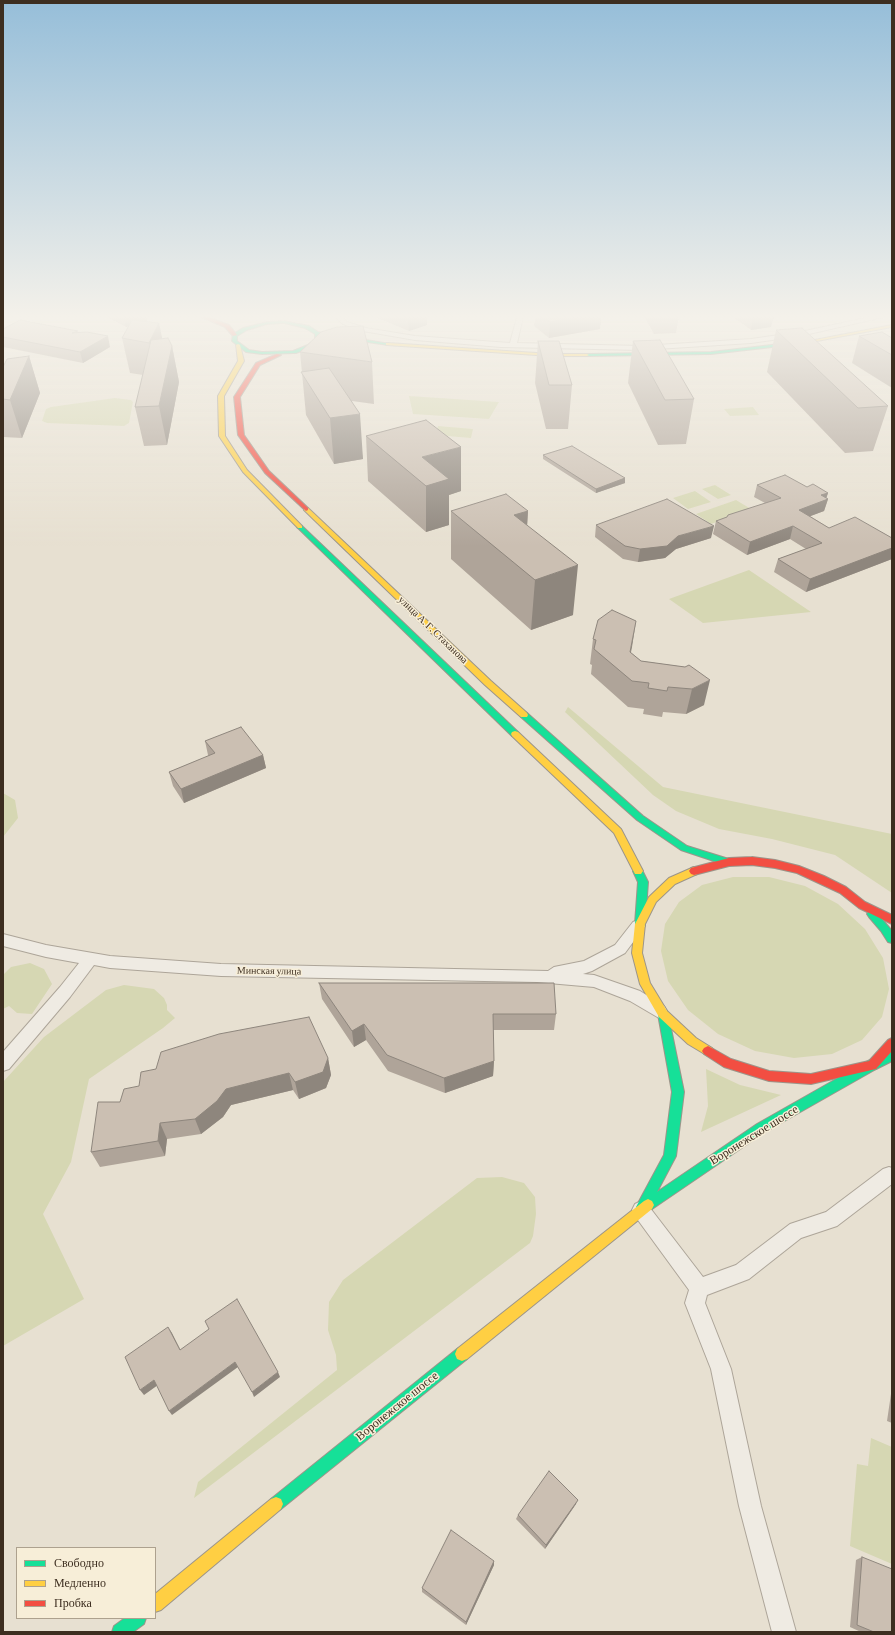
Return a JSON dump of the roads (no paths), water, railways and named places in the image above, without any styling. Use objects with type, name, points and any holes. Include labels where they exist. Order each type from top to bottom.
[{"type":"main road","name":"улица А. Г. Стаханова","points":[[223,393],[221,396],[222,436],[245,472],[323,551],[618,831],[643,882],[640,924]]},
{"type":"main road","name":"улица А. Г. Стаханова","points":[[239,393],[237,397],[241,435],[267,472],[488,683],[640,818],[684,848],[730,862]]},
{"type":"main road","name":"Воронежское шоссе","points":[[892,940],[885,928],[862,905],[843,890],[821,879],[799,870],[760,862],[730,862],[699,868],[672,881],[652,900],[640,924],[637,953],[645,984],[664,1014],[692,1042],[722,1059],[769,1076],[811,1079],[872,1065],[892,1043]]},
{"type":"main road","name":"Воронежское шоссе","points":[[862,905],[892,920]]},
{"type":"main road","name":"Воронежское шоссе","points":[[641,1210],[670,1156],[678,1092],[664,1014]]},
{"type":"main road","name":"Воронежское шоссе","points":[[156,1603],[350,1443],[613,1234],[641,1210],[761,1128],[872,1065],[892,1056]]},
{"type":"main road","points":[[120,1632],[137,1619]]},
{"type":"street","points":[[537,976],[587,967],[620,949],[640,924]]},
{"type":"street","name":"Минская улица","points":[[3,940],[89,960],[221,970],[537,976]]},
{"type":"street","points":[[3,1064],[65,992],[89,960]]},
{"type":"street","points":[[537,976],[594,981],[635,996],[664,1014]]},
{"type":"street","points":[[699,1288],[742,1272],[796,1230],[831,1220],[889,1176],[892,1176]]},
{"type":"street","points":[[641,1210],[699,1288]]},
{"type":"street","points":[[699,1288],[695,1303],[721,1369],[750,1506],[784,1632]]}]
